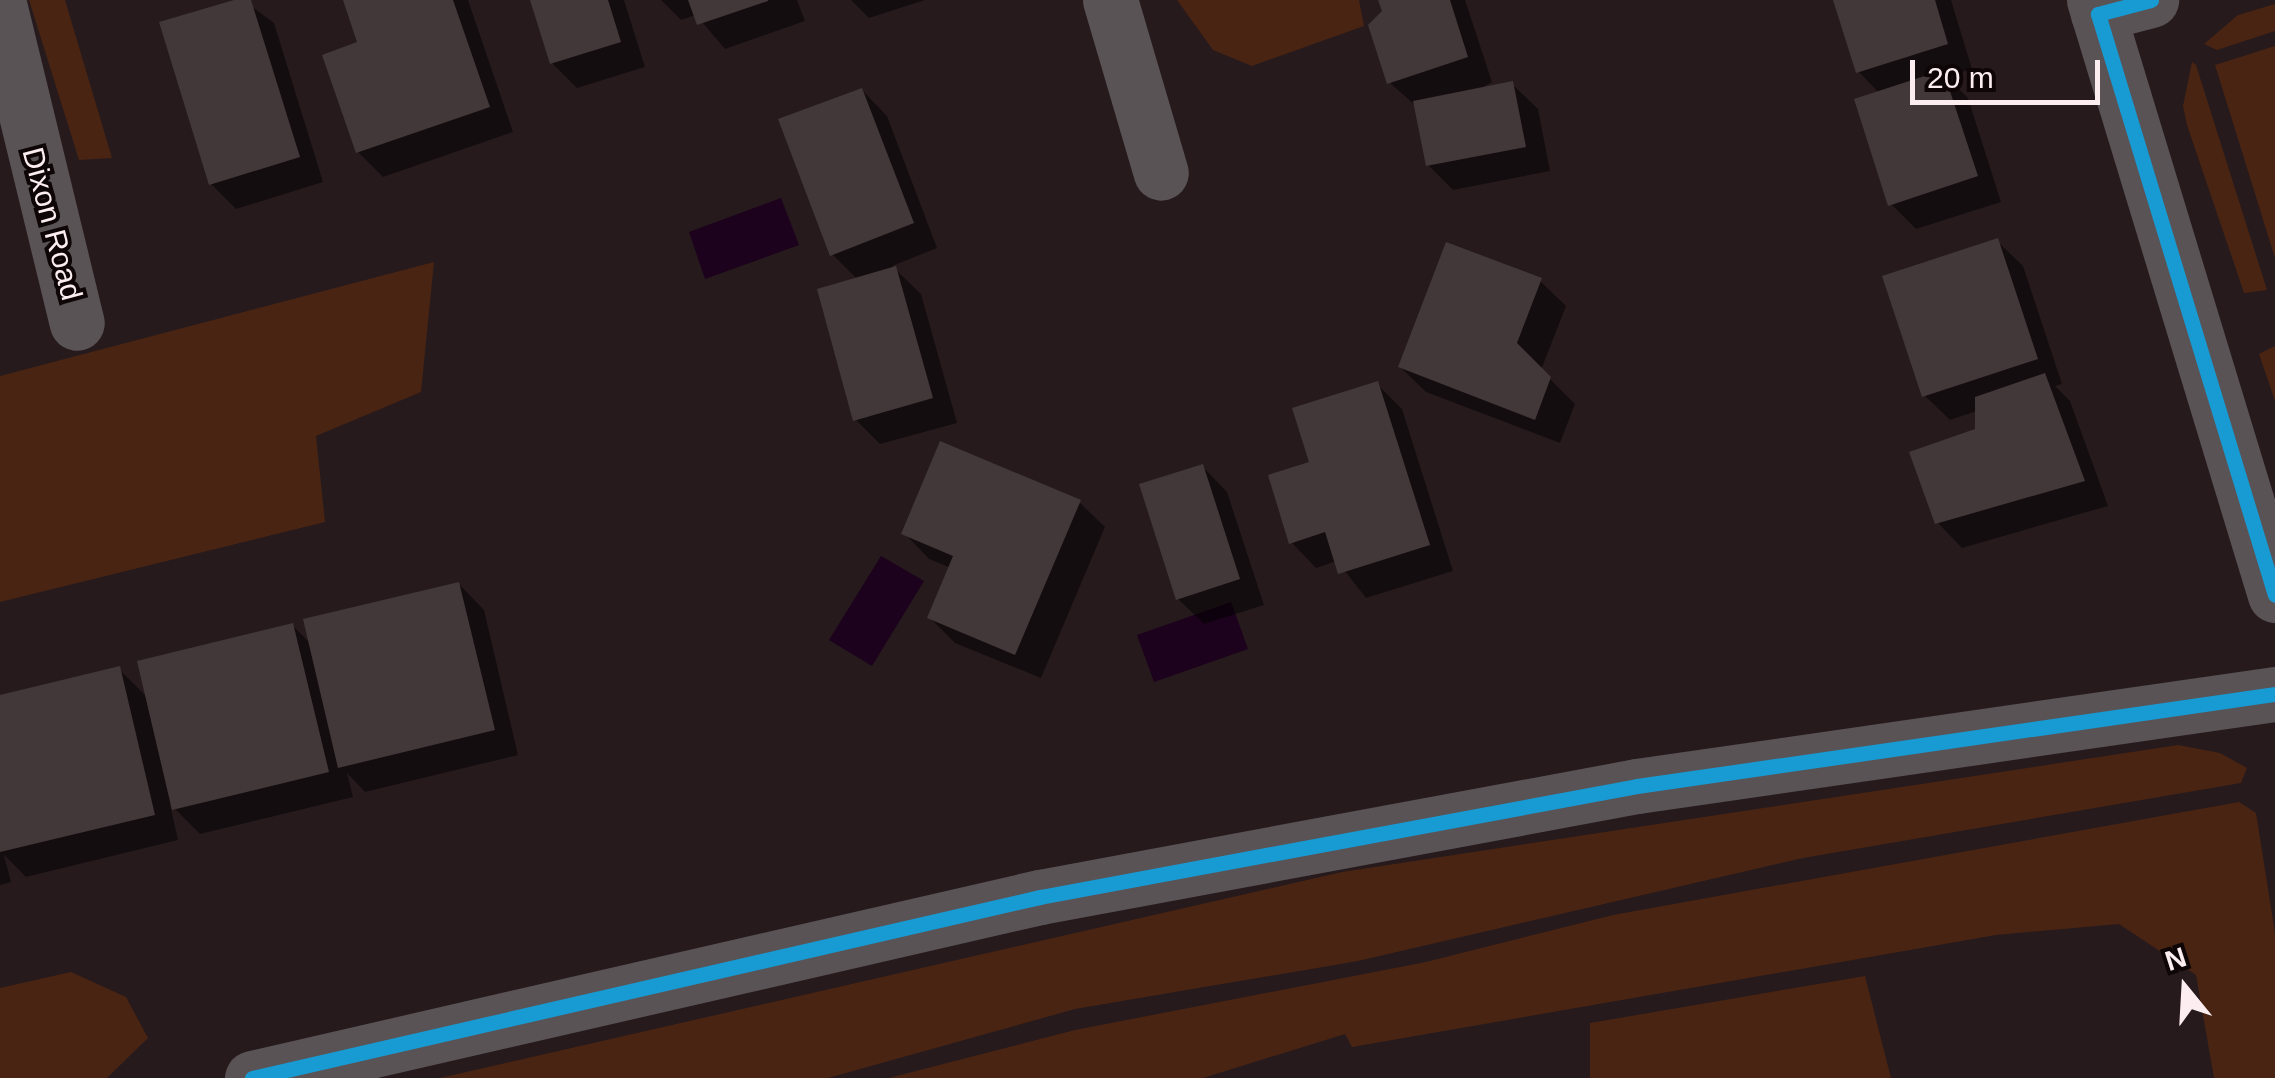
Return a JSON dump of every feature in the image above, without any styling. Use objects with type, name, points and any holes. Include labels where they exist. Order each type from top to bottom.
[{"type":"street","points":[[1110,0],[1161,172]]},
{"type":"street","points":[[2151,0],[2096,7],[2275,595]]},
{"type":"street","name":"Dixon Road","points":[[0,8],[78,323]]},
{"type":"street","points":[[252,1078],[1040,897],[1637,786],[2275,694]]},
{"type":"shaded area","points":[[29,0],[65,0],[112,158],[79,160]]},
{"type":"shaded area","points":[[1177,0],[1359,0],[1364,26],[1252,66],[1213,50]]},
{"type":"shaded area","points":[[2275,4],[2275,31],[2217,50],[2204,44],[2238,15]]},
{"type":"shaded area","points":[[2275,46],[2275,258],[2215,65]]},
{"type":"shaded area","points":[[2192,62],[2267,290],[2244,293],[2187,125],[2183,106]]},
{"type":"shaded area","points":[[781,198],[799,245],[705,279],[689,232]]},
{"type":"shaded area","points":[[434,262],[421,392],[316,436],[325,522],[0,602],[0,376]]},
{"type":"shaded area","points":[[2275,346],[2275,401],[2259,354]]},
{"type":"shaded area","points":[[881,556],[924,581],[872,666],[829,640]]},
{"type":"shaded area","points":[[1231,602],[1248,649],[1154,682],[1137,635]]},
{"type":"shaded area","points":[[2178,745],[2220,753],[2247,768],[2241,783],[1803,858],[1358,961],[1075,1009],[828,1078],[440,1078],[1342,872]]},
{"type":"shaded area","points":[[2239,802],[2256,813],[2275,933],[2275,1078],[2214,1078],[2196,975],[2119,924],[1996,935],[1352,1047],[1345,1034],[1203,1078],[889,1078],[1075,1030],[1426,962],[1613,915]]},
{"type":"shaded area","points":[[71,972],[126,997],[148,1038],[107,1078],[0,1078],[0,988]]},
{"type":"shaded area","points":[[1865,976],[1891,1078],[1590,1078],[1590,1023]]},
{"type":"building","points":[[234,0],[251,0],[300,157],[209,185],[159,22]]},
{"type":"building","points":[[343,0],[453,0],[490,107],[356,153],[322,55],[357,42]]},
{"type":"building","points":[[530,0],[608,0],[621,42],[550,64]]},
{"type":"building","points":[[688,0],[768,0],[768,1],[697,25]]},
{"type":"building","points":[[1378,0],[1450,0],[1468,57],[1387,84],[1368,25],[1382,11]]},
{"type":"building","points":[[1833,0],[1935,0],[1948,44],[1856,73]]},
{"type":"building","points":[[1943,70],[1978,176],[1888,206],[1854,99]]},
{"type":"building","points":[[1513,81],[1526,147],[1426,166],[1413,101]]},
{"type":"building","points":[[862,88],[914,223],[830,256],[778,119]]},
{"type":"building","points":[[1998,238],[2038,359],[1922,397],[1882,276]]},
{"type":"building","points":[[1446,242],[1542,278],[1517,343],[1551,377],[1535,420],[1398,367]]},
{"type":"building","points":[[896,266],[933,398],[853,421],[817,289]]},
{"type":"building","points":[[2045,373],[2085,481],[1935,524],[1909,452],[1975,429],[1975,397]]},
{"type":"building","points":[[1378,381],[1430,545],[1338,574],[1325,532],[1289,544],[1268,475],[1309,462],[1292,408]]},
{"type":"building","points":[[940,441],[1081,500],[1015,655],[927,618],[953,556],[901,534]]},
{"type":"building","points":[[1203,464],[1240,579],[1176,600],[1139,484]]},
{"type":"building","points":[[459,582],[495,730],[338,768],[303,619]]},
{"type":"building","points":[[293,623],[329,772],[172,810],[137,661]]},
{"type":"building","points":[[120,666],[155,815],[0,852],[0,695]]},
{"type":"transit line","points":[[2151,0],[2098,14],[2275,595]]},
{"type":"transit line","points":[[252,1078],[1040,897],[1637,786],[2275,694]]}]
